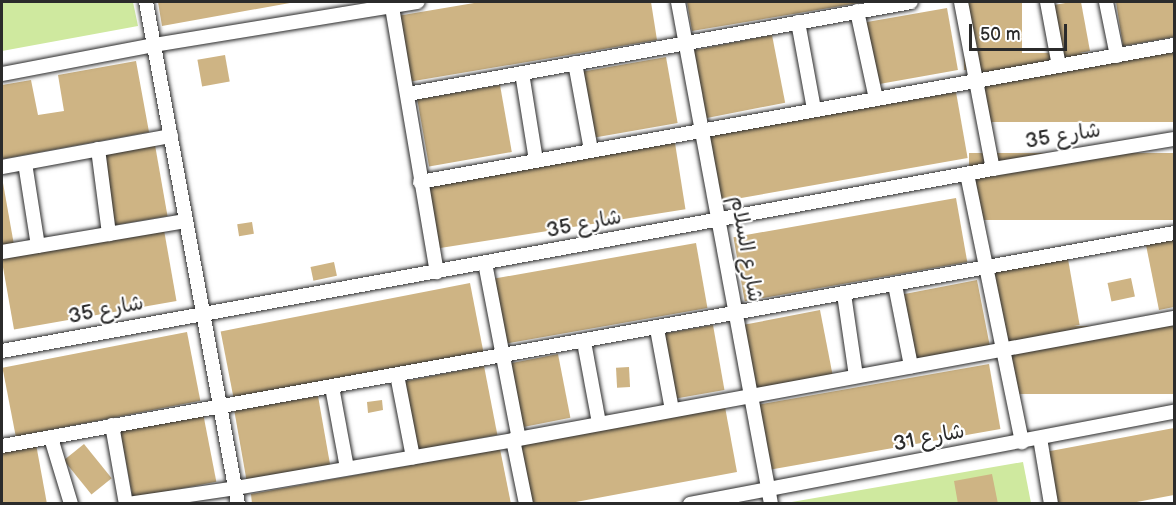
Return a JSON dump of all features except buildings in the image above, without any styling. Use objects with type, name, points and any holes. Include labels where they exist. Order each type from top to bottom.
[{"type":"street","points":[[146,2],[238,504]]},
{"type":"street","points":[[2,74],[154,45],[418,2]]},
{"type":"street","name":"شارع السلام","points":[[678,2],[769,497]]},
{"type":"street","points":[[408,94],[911,2]]},
{"type":"street","points":[[961,2],[993,169]]},
{"type":"street","points":[[1047,2],[1059,66]]},
{"type":"street","points":[[1106,2],[1117,56]]},
{"type":"street","points":[[392,7],[437,272]]},
{"type":"street","points":[[857,11],[876,99]]},
{"type":"street","points":[[798,22],[814,109]]},
{"type":"street","points":[[420,182],[1174,45]]},
{"type":"street","points":[[575,63],[591,150]]},
{"type":"street","points":[[522,73],[536,160]]},
{"type":"street","points":[[2,167],[171,136]]},
{"type":"street","name":"شارع 35","points":[[2,351],[993,169],[1174,139]]},
{"type":"street","points":[[98,149],[109,234]]},
{"type":"street","points":[[25,163],[38,246]]},
{"type":"street","points":[[968,174],[1022,442]]},
{"type":"street","points":[[2,252],[185,221]]},
{"type":"street","points":[[2,447],[112,424],[657,329],[1174,233]]},
{"type":"street","points":[[485,263],[503,355],[526,504]]},
{"type":"street","points":[[895,285],[911,366]]},
{"type":"street","points":[[844,294],[856,376]]},
{"type":"street","points":[[112,424],[127,504],[236,488],[516,439],[1174,318]]},
{"type":"street","points":[[657,329],[672,410]]},
{"type":"street","points":[[584,342],[599,423]]},
{"type":"street","points":[[397,375],[413,457]]},
{"type":"street","points":[[332,387],[347,468]]},
{"type":"street","name":"شارع 31","points":[[690,504],[769,497],[1040,438],[1174,412]]},
{"type":"street","points":[[51,438],[71,504]]},
{"type":"street","points":[[1040,438],[1051,504]]},
{"type":"green space","points":[[2,2],[133,2],[138,26],[2,51]]},
{"type":"green space","points":[[1023,462],[1031,503],[786,503]]}]
